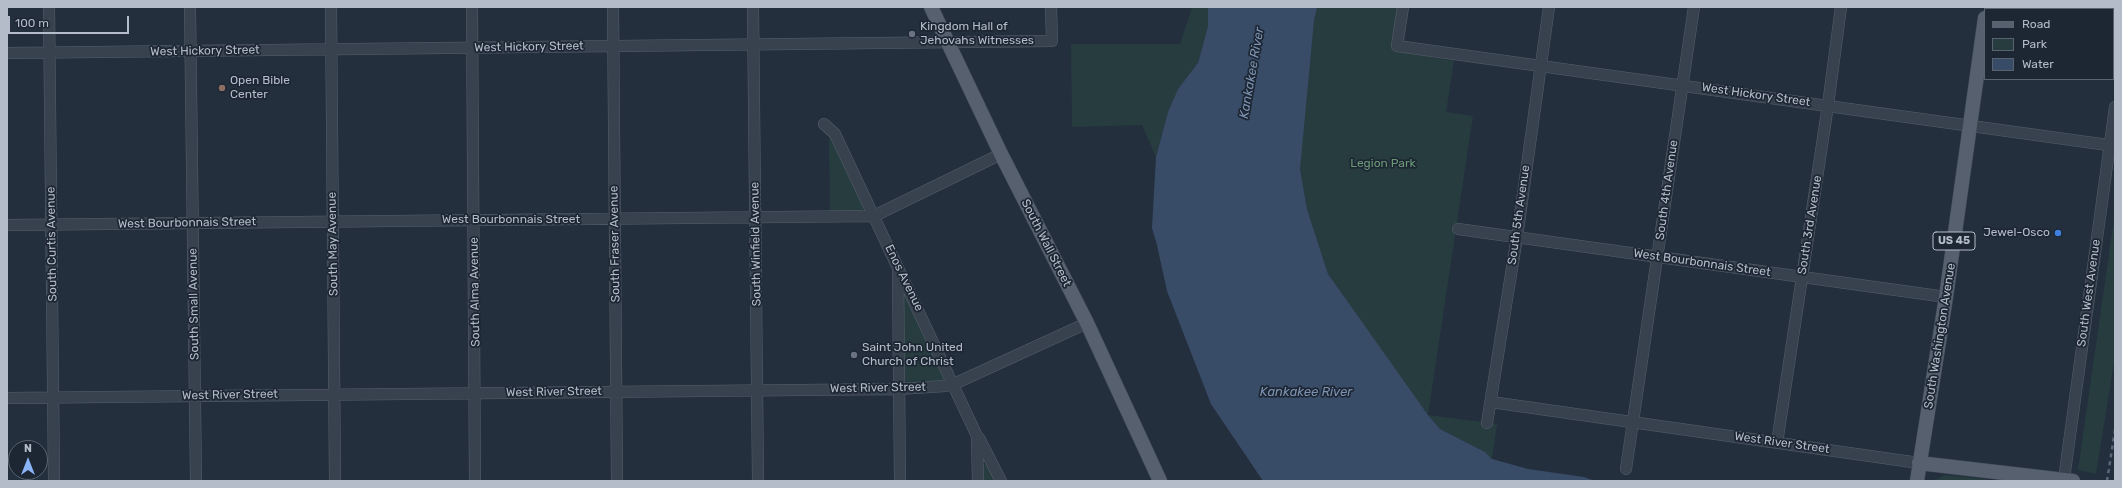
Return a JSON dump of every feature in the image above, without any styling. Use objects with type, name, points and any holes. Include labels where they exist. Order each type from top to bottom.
[{"type":"main road","name":"South Wall Street","points":[[931,7],[1001,154],[1087,323],[1160,481]]},
{"type":"main road","name":"South Washington Avenue","points":[[1920,463],[1946,297],[1984,25]]},
{"type":"main road","name":"West River Street","points":[[1920,463],[2068,480]]},
{"type":"main road","name":"US 45","points":[[1917,481],[1920,463]]},
{"type":"street","name":"South Curtis Avenue","points":[[49,7],[54,481]]},
{"type":"street","name":"South Small Avenue","points":[[190,7],[196,481]]},
{"type":"street","name":"South May Avenue","points":[[331,7],[335,481]]},
{"type":"street","name":"South Alma Avenue","points":[[472,7],[476,393],[475,481]]},
{"type":"street","name":"South Fraser Avenue","points":[[613,7],[617,481]]},
{"type":"street","name":"South Winfield Avenue","points":[[753,7],[758,481]]},
{"type":"street","name":"West Hickory Street","points":[[7,53],[1052,41],[1051,7]]},
{"type":"street","name":"West Hickory Street","points":[[1403,7],[1397,46],[1828,105],[2112,146]]},
{"type":"street","name":"South 5th Avenue","points":[[1487,423],[1517,237],[1549,7]]},
{"type":"street","name":"South 4th Avenue","points":[[1626,469],[1694,7]]},
{"type":"street","name":"South 3rd Avenue","points":[[1777,442],[1828,105],[1841,7]]},
{"type":"street","name":"South West Avenue","points":[[2068,480],[2112,146],[2115,107]]},
{"type":"street","name":"Enos Avenue","points":[[824,124],[835,134],[954,384],[977,436],[1001,481]]},
{"type":"street","name":"West Bourbonnais Street","points":[[7,225],[874,216],[1001,154]]},
{"type":"street","name":"West Bourbonnais Street","points":[[1458,229],[1946,297]]},
{"type":"street","points":[[898,265],[900,481]]},
{"type":"street","name":"West River Street","points":[[7,398],[899,389],[945,386],[954,384],[1087,323]]},
{"type":"street","name":"West River Street","points":[[1491,402],[1920,463]]},
{"type":"street","name":"Enos Avenue","points":[[977,436],[978,481]]},
{"type":"green space","points":[[1192,7],[1208,7],[1208,26],[1198,63],[1178,89],[1168,112],[1156,157],[1142,125],[1072,127],[1071,44],[1180,44]]},
{"type":"green space","name":"Legion Park","points":[[1317,7],[1400,7],[1393,50],[1454,61],[1446,112],[1473,116],[1428,415],[1369,334],[1328,274],[1307,209],[1299,163],[1314,21]]},
{"type":"green space","points":[[829,137],[831,137],[864,207],[862,212],[830,211]]},
{"type":"green space","points":[[2115,212],[2115,356],[2096,474],[2078,470]]},
{"type":"green space","points":[[904,296],[906,297],[945,381],[908,382],[903,380]]},
{"type":"green space","points":[[1428,415],[1497,424],[1492,459],[1485,452],[1440,429]]},
{"type":"green space","points":[[982,465],[988,465],[996,481],[982,481]]},
{"type":"green space","points":[[1945,475],[1986,479],[1985,481],[1933,481]]},
{"type":"water","name":"Kankakee River","points":[[1208,7],[1317,7],[1314,21],[1300,169],[1307,209],[1328,274],[1428,415],[1440,429],[1485,452],[1492,459],[1528,469],[1584,477],[1595,481],[1263,481],[1211,404],[1167,291],[1152,228],[1156,157],[1168,112],[1178,89],[1198,63],[1208,26]]},
{"type":"railway","points":[[2107,481],[2115,430]]},
{"type":"place","name":"Kingdom Hall of Jehovahs Witnesses","points":[[912,34]]},
{"type":"place","name":"Open Bible Center","points":[[222,88]]},
{"type":"place","name":"Jewel-Osco","points":[[2058,233]]},
{"type":"place","name":"Saint John United Church of Christ","points":[[854,355]]}]
